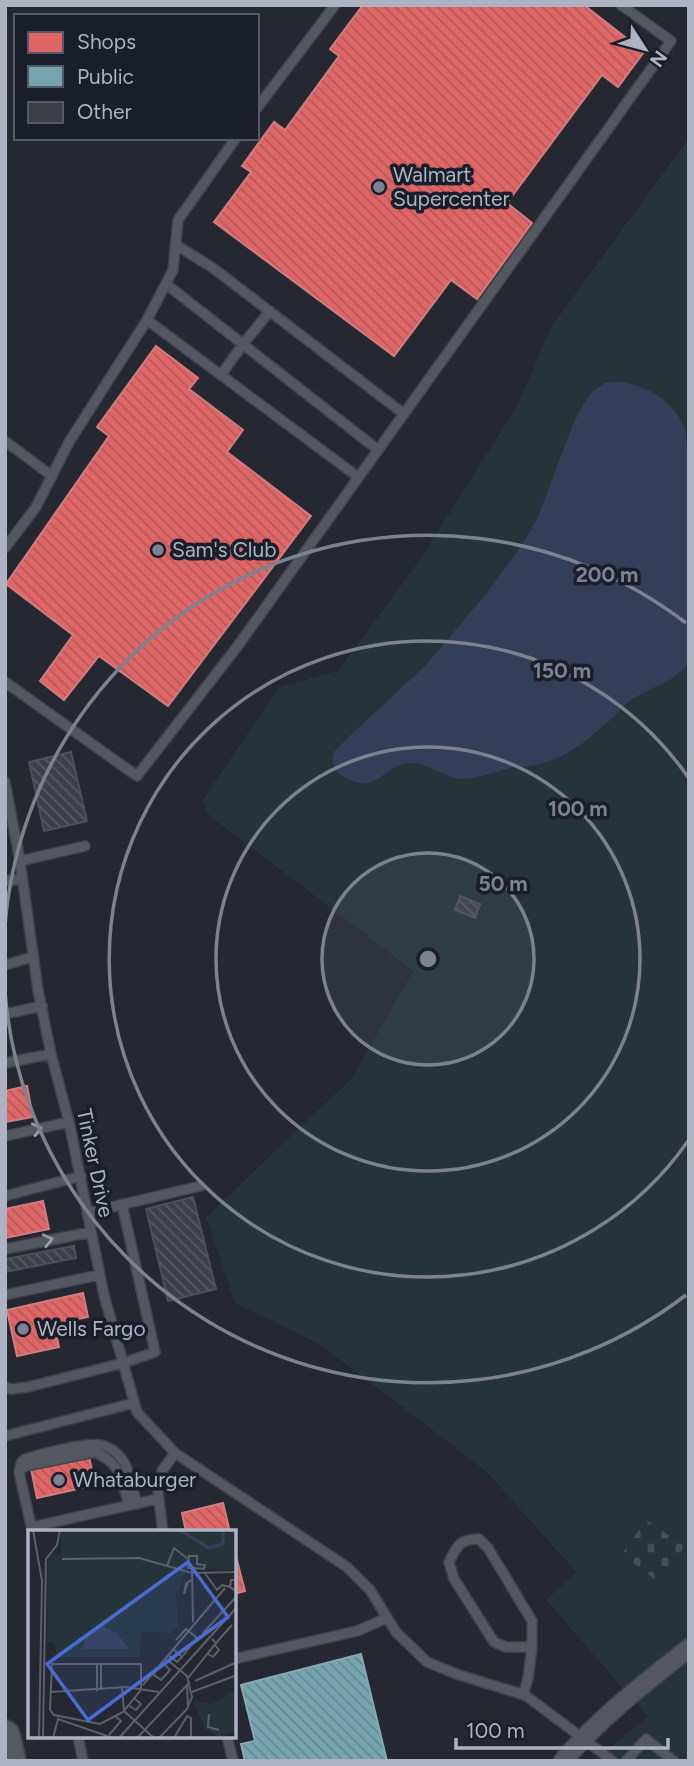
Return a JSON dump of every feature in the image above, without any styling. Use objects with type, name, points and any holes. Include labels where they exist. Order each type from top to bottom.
[{"type":"main road","points":[[5,1735],[11,1761]]},
{"type":"street","points":[[563,1761],[582,1739],[689,1648]]},
{"type":"lane","points":[[259,105],[335,5]]},
{"type":"lane","points":[[5,682],[137,776],[237,647],[671,41],[621,5]]},
{"type":"lane","points":[[5,548],[36,507],[69,442],[147,320],[173,270],[178,220],[235,140]]},
{"type":"lane","points":[[176,245],[213,268],[404,414]]},
{"type":"lane","points":[[166,284],[378,450]]},
{"type":"lane","points":[[221,375],[270,311]]},
{"type":"lane","points":[[147,320],[358,477]]},
{"type":"lane","points":[[5,441],[52,476]]},
{"type":"lane","name":"Tinker Drive","points":[[5,782],[20,861],[32,957],[51,1054],[81,1176],[99,1275],[137,1412],[176,1453],[347,1567],[370,1590],[396,1632],[426,1662],[523,1695],[612,1761]]},
{"type":"lane","points":[[20,861],[85,846]]},
{"type":"lane","points":[[5,881],[22,879]]},
{"type":"lane","points":[[6,963],[32,957]]},
{"type":"lane","points":[[5,1014],[42,1006]]},
{"type":"lane","points":[[5,1063],[51,1054]]},
{"type":"lane","points":[[5,1136],[69,1122]]},
{"type":"lane","points":[[5,1196],[81,1176]]},
{"type":"lane","points":[[87,1213],[200,1186]]},
{"type":"lane","name":"Tinker Drive","points":[[122,1204],[155,1352],[123,1363]]},
{"type":"lane","points":[[5,1249],[91,1231]]},
{"type":"lane","points":[[5,1295],[99,1275]]},
{"type":"lane","points":[[5,1387],[28,1387],[123,1363]]},
{"type":"lane","points":[[5,1436],[134,1403]]},
{"type":"lane","points":[[133,1504],[118,1469],[110,1460],[94,1451],[24,1466],[19,1472],[32,1529],[157,1499]]},
{"type":"lane","points":[[163,1530],[157,1499],[162,1471],[176,1453]]},
{"type":"lane","points":[[523,1695],[532,1647],[532,1620],[488,1548],[479,1539],[468,1539],[458,1545],[449,1562],[454,1579],[494,1642],[506,1647],[532,1647]]},
{"type":"lane","points":[[236,1659],[357,1631],[387,1618]]},
{"type":"lane","points":[[78,1738],[83,1761]]},
{"type":"lane","points":[[227,1738],[233,1761]]},
{"type":"lane","points":[[626,1761],[646,1739],[674,1761]]},
{"type":"green space","points":[[689,138],[689,1761],[592,1761],[648,1717],[546,1600],[576,1572],[487,1472],[321,1345],[235,1303],[206,1217],[352,1078],[413,971],[209,815],[202,801],[279,687],[338,671],[421,558],[517,406],[551,327]]},
{"type":"green space","points":[[646,1520],[685,1546],[658,1582],[622,1554]]},
{"type":"water","points":[[622,382],[640,387],[666,401],[673,408],[685,431],[689,452],[689,662],[677,675],[631,700],[583,743],[546,762],[468,779],[455,778],[424,765],[411,763],[398,766],[368,783],[357,783],[342,776],[333,763],[334,752],[425,666],[486,594],[522,545],[538,517],[573,424],[584,403],[593,391],[605,383]]},
{"type":"building: Shops","name":"Walmart Supercenter","points":[[363,5],[584,5],[644,52],[618,87],[602,75],[507,203],[532,223],[477,299],[451,280],[394,356],[214,222],[251,172],[242,166],[274,122],[285,130],[339,56],[330,49]]},
{"type":"building: Shops","name":"Sam's Club","points":[[156,346],[198,378],[189,389],[243,430],[227,452],[311,516],[168,706],[99,656],[64,700],[40,681],[73,635],[6,584],[109,436],[97,427]]},
{"type":"building: Shops","points":[[27,1086],[33,1117],[5,1122],[5,1091]]},
{"type":"building: Shops","points":[[43,1201],[49,1229],[5,1238],[5,1209]]},
{"type":"building: Shops","points":[[83,1293],[88,1317],[54,1324],[59,1347],[17,1356],[7,1310]]},
{"type":"building: Shops","name":"Whataburger","points":[[89,1456],[92,1471],[84,1473],[87,1487],[37,1498],[31,1469]]},
{"type":"building: Shops","points":[[223,1503],[230,1530],[186,1530],[182,1513]]},
{"type":"building: Shops","points":[[236,1557],[245,1591],[236,1593]]},
{"type":"building: Public","points":[[361,1654],[387,1761],[245,1761],[241,1744],[255,1741],[241,1685]]},
{"type":"building: Other","points":[[71,752],[87,821],[44,831],[29,762]]},
{"type":"building: Other","points":[[460,896],[480,904],[475,918],[455,910]]},
{"type":"building: Other","points":[[193,1197],[216,1289],[168,1301],[146,1209]]},
{"type":"building: Other","points":[[74,1246],[76,1258],[5,1272],[5,1259]]},
{"type":"place","name":"Walmart Supercenter","points":[[379,187]]},
{"type":"place","name":"Sam's Club","points":[[158,550]]},
{"type":"place","name":"Wells Fargo","points":[[23,1329]]},
{"type":"place","name":"Whataburger","points":[[59,1480]]}]
